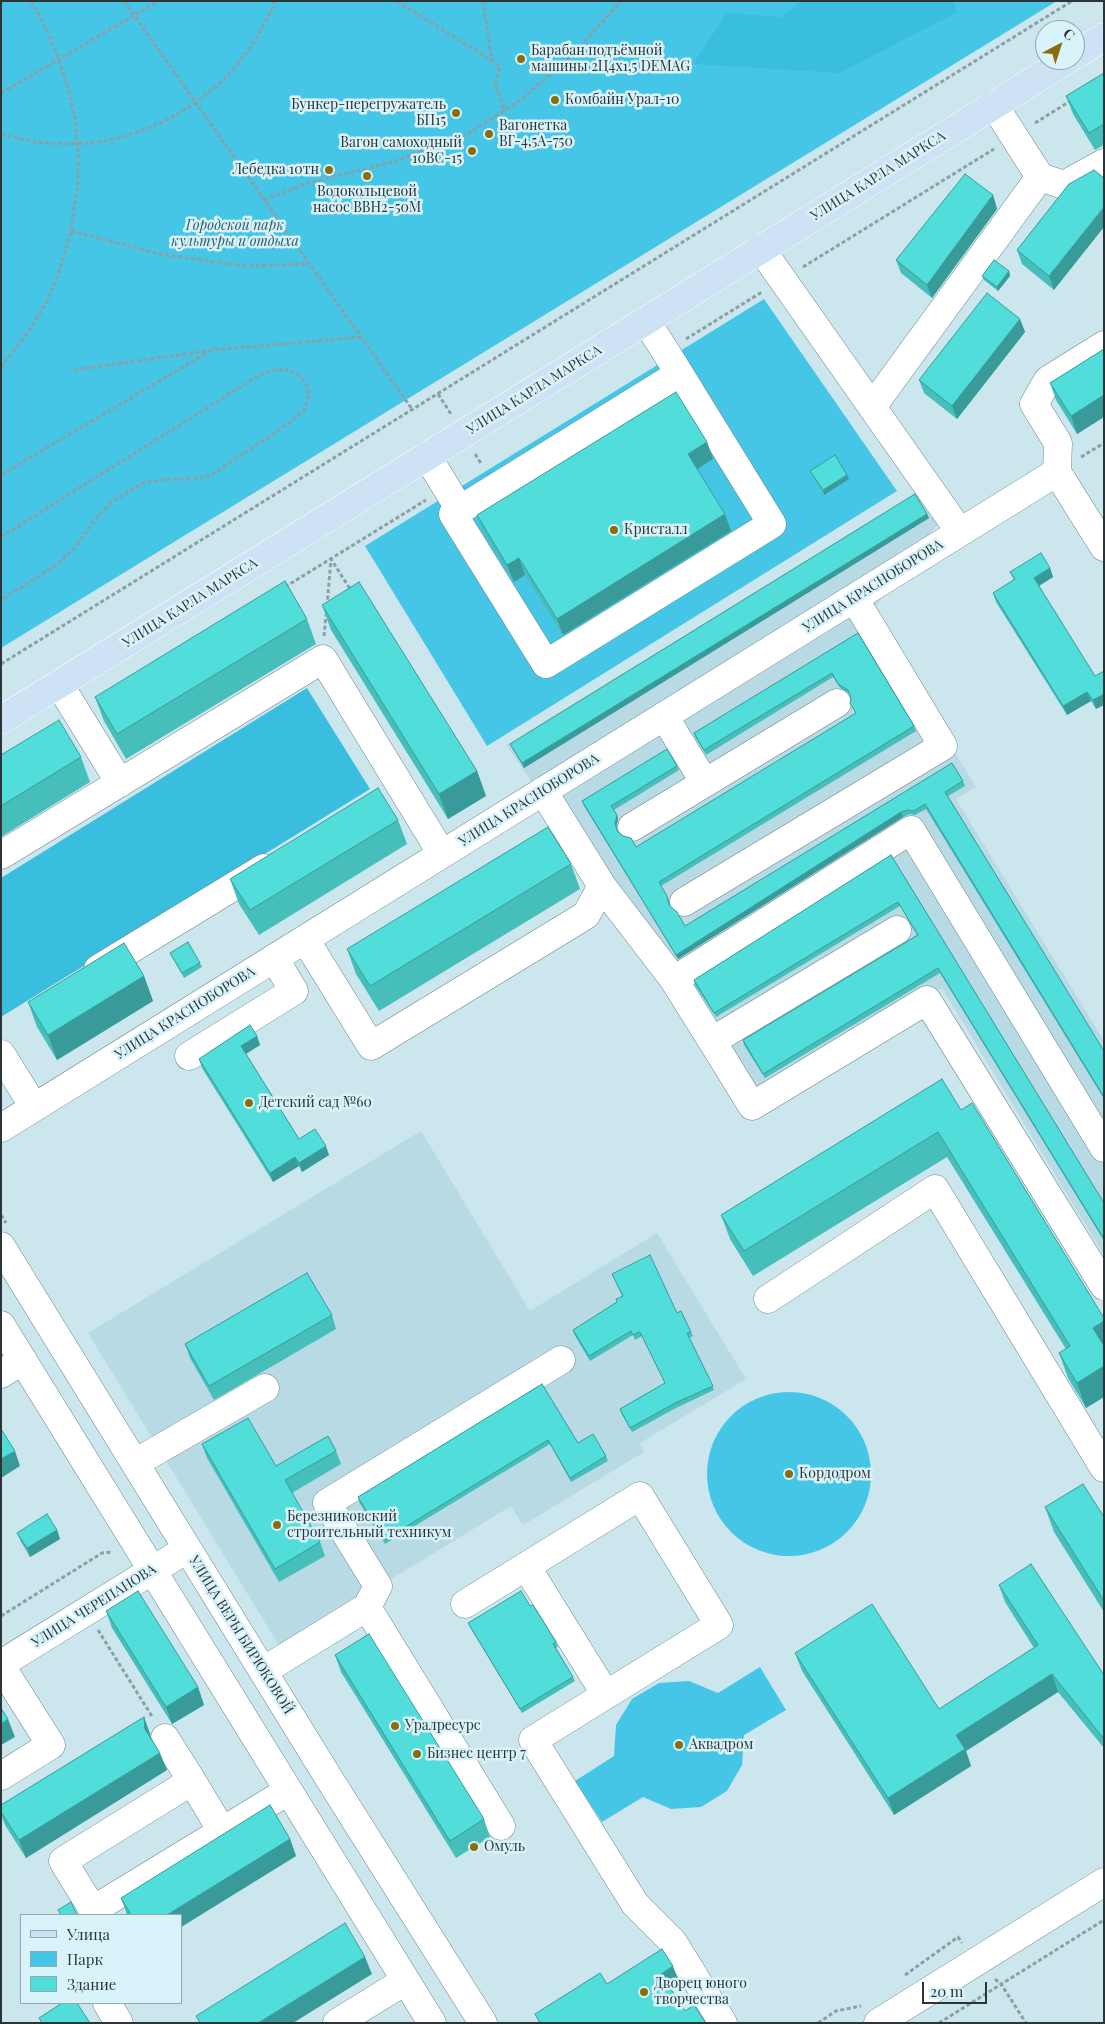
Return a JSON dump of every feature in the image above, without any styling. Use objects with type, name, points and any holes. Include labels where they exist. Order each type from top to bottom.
[{"type":"main road","points":[[1085,49],[1104,37]]},
{"type":"main road","name":"УЛИЦА КАРЛА МАРКСА","points":[[1,720],[1051,70]]},
{"type":"street","points":[[994,105],[1040,177],[1064,185],[1104,163]]},
{"type":"street","points":[[872,407],[1040,177]]},
{"type":"street","points":[[761,249],[960,532]]},
{"type":"street","points":[[646,321],[679,374],[772,524],[546,664],[453,514],[679,374]]},
{"type":"street","points":[[1104,345],[1048,380],[1034,404],[1058,443],[1058,472],[1104,547]]},
{"type":"street","points":[[427,456],[460,510]]},
{"type":"street","name":"УЛИЦА КРАСНОБОРОВА","points":[[1,1128],[1058,472]]},
{"type":"street","points":[[684,902],[943,746],[854,598]]},
{"type":"street","points":[[1,855],[322,659],[391,790],[442,854]]},
{"type":"street","points":[[59,684],[120,783]]},
{"type":"street","points":[[632,828],[837,703]]},
{"type":"street","points":[[664,716],[705,783]]},
{"type":"street","points":[[542,792],[602,886],[674,980],[752,1106],[927,1000],[1104,1286]]},
{"type":"street","points":[[674,980],[911,830],[1104,1148]]},
{"type":"street","points":[[79,981],[282,857]]},
{"type":"street","points":[[305,939],[370,1046],[586,915],[602,886]]},
{"type":"street","points":[[712,1042],[897,930]]},
{"type":"street","points":[[189,1056],[294,991],[274,958]]},
{"type":"street","points":[[1,1054],[34,1107]]},
{"type":"street","points":[[768,1299],[936,1189],[1104,1468]]},
{"type":"street","name":"УЛИЦА ВЕРЫ БИРЮКОВОЙ","points":[[1,1246],[330,1780],[483,2023]]},
{"type":"street","points":[[1,1325],[12,1367],[152,1570],[432,2023]]},
{"type":"street","points":[[263,1671],[367,1607],[378,1586],[327,1503],[561,1360]]},
{"type":"street","points":[[135,1464],[265,1388]]},
{"type":"street","points":[[466,1604],[640,1496],[660,1528],[719,1625],[533,1740],[634,1904],[673,1942],[723,2023]]},
{"type":"street","name":"УЛИЦА ЧЕРЕПАНОВА","points":[[1,1665],[187,1548]]},
{"type":"street","points":[[526,1566],[606,1695]]},
{"type":"street","points":[[367,1607],[502,1826]]},
{"type":"street","points":[[1,1665],[51,1745],[1,1776]]},
{"type":"street","points":[[165,1738],[222,1831]]},
{"type":"street","points":[[192,1781],[63,1860],[93,1913],[222,1831],[291,1796],[330,1780]]},
{"type":"street","points":[[870,2014],[974,1962],[1104,1882]]},
{"type":"street","points":[[338,2023],[405,1981]]},
{"type":"street","points":[[108,2004],[119,2023]]},
{"type":"path","points":[[1,367],[28,332],[44,305],[58,275],[70,231],[78,182],[77,143],[72,103],[59,60],[46,28],[30,1]]},
{"type":"path","points":[[124,1],[412,409]]},
{"type":"path","points":[[1,94],[159,1]]},
{"type":"path","points":[[1,134],[34,142],[77,143],[119,138],[146,130],[171,118],[195,103],[218,85],[237,65],[254,42],[268,18],[274,1]]},
{"type":"path","points":[[397,1],[500,66],[495,84],[504,110]]},
{"type":"path","points":[[483,1],[492,61]]},
{"type":"path","points":[[264,200],[305,184],[392,162],[466,136],[519,101],[574,54],[621,1]]},
{"type":"path","points":[[1,664],[1072,1]]},
{"type":"path","points":[[70,231],[160,254],[207,261],[244,266],[309,264]]},
{"type":"path","points":[[73,370],[213,350],[361,336]]},
{"type":"path","points":[[1,475],[213,350]]},
{"type":"path","points":[[1,537],[258,376],[269,371],[284,369],[297,374],[306,383],[309,395],[305,409],[291,422],[211,475],[193,479],[145,482],[114,500],[97,517],[76,546],[58,564],[1,600]]},
{"type":"path","points":[[322,659],[331,559],[354,596]]},
{"type":"path","points":[[1,1616],[102,1553]]},
{"type":"path","points":[[98,1630],[165,1738]]},
{"type":"path","points":[[939,2023],[1104,1920]]},
{"type":"path","points":[[903,1977],[958,1937]]},
{"type":"path","points":[[974,1962],[1001,1984],[1026,2023]]},
{"type":"path","points":[[818,2023],[836,2011],[870,2014]]},
{"type":"shaded area","points":[[801,1],[953,1],[958,12],[839,73],[693,64],[727,13],[782,17]]},
{"type":"shaded area","points":[[920,490],[940,521],[870,614],[976,787],[956,799],[1104,1041],[1104,1255],[942,988],[755,1100],[506,745]]},
{"type":"shaded area","points":[[307,688],[370,789],[1,1017],[1,878]]},
{"type":"shaded area","points":[[421,1131],[530,1311],[657,1233],[746,1379],[640,1443],[644,1452],[523,1525],[511,1506],[280,1647],[88,1333]]},
{"type":"green space","name":"Городской парк культуры и отдыха","points":[[1,1],[1057,1],[1,648]]},
{"type":"green space","points":[[764,299],[897,491],[487,746],[365,546]]},
{"type":"green space","name":"Кордодром","points":[[789,1392],[820,1398],[847,1416],[865,1443],[871,1474],[865,1505],[847,1532],[820,1550],[789,1556],[758,1550],[731,1532],[713,1505],[707,1474],[713,1443],[731,1416],[758,1398]]},
{"type":"green space","name":"Аквадром","points":[[760,1667],[786,1710],[744,1735],[742,1765],[727,1791],[701,1807],[671,1809],[643,1797],[602,1822],[575,1781],[614,1756],[616,1725],[632,1699],[659,1683],[689,1681],[718,1693]]},
{"type":"building","points":[[1104,73],[1104,124],[1089,133],[1066,96]]},
{"type":"building","points":[[1094,170],[1104,178],[1104,207],[1049,276],[1017,250],[1069,184]]},
{"type":"building","points":[[965,174],[993,195],[927,285],[896,260]]},
{"type":"building","points":[[994,260],[1009,271],[997,287],[982,276]]},
{"type":"building","points":[[987,293],[1020,319],[952,406],[919,380]]},
{"type":"building","points":[[1104,349],[1104,395],[1071,416],[1050,383]]},
{"type":"building","name":"Кристалл","points":[[676,392],[707,442],[688,454],[725,514],[557,619],[519,558],[507,565],[477,515]]},
{"type":"building","points":[[835,455],[847,475],[823,490],[810,471]]},
{"type":"building","points":[[915,494],[927,514],[522,763],[510,744]]},
{"type":"building","points":[[1041,553],[1050,568],[1034,578],[1095,676],[1104,671],[1104,694],[1093,700],[1087,692],[1063,706],[993,593],[1015,579],[1010,572]]},
{"type":"building","points":[[285,581],[307,619],[117,734],[95,697]]},
{"type":"building","points":[[359,582],[477,771],[439,794],[322,605]]},
{"type":"building","points":[[858,633],[914,726],[659,882],[667,896],[669,905],[677,912],[685,926],[952,763],[963,781],[945,792],[1104,1051],[1104,1097],[925,804],[914,811],[901,812],[676,955],[582,801],[667,749],[677,766],[611,806],[617,815],[615,823],[617,831],[623,836],[631,838],[636,847],[856,713],[850,703],[851,698],[848,690],[838,684],[832,673],[704,750],[694,733]]},
{"type":"building","points":[[59,720],[81,757],[1,806],[1,755]]},
{"type":"building","points":[[378,788],[398,820],[250,910],[230,879]]},
{"type":"building","points":[[548,827],[571,864],[370,986],[347,949]]},
{"type":"building","points":[[891,855],[1104,1203],[1104,1239],[938,968],[763,1074],[743,1040],[918,935],[898,902],[714,1013],[694,980]]},
{"type":"building","points":[[188,942],[200,963],[182,973],[170,953]]},
{"type":"building","points":[[124,943],[144,976],[48,1035],[28,1002]]},
{"type":"building","name":"Детский сад №60","points":[[250,1025],[257,1036],[241,1046],[299,1139],[315,1129],[326,1146],[299,1163],[295,1157],[270,1173],[199,1059]]},
{"type":"building","points":[[942,1079],[961,1110],[972,1103],[1104,1318],[1104,1321],[1093,1328],[1104,1346],[1104,1366],[1077,1383],[1059,1353],[1070,1346],[938,1132],[744,1251],[721,1215]]},
{"type":"building","points":[[650,1255],[677,1313],[681,1311],[691,1332],[687,1333],[713,1386],[675,1403],[630,1428],[620,1409],[665,1383],[640,1332],[633,1335],[631,1331],[589,1356],[573,1330],[617,1302],[616,1299],[623,1296],[612,1274]]},
{"type":"building","points":[[307,1273],[332,1315],[209,1386],[185,1344]]},
{"type":"building","points":[[542,1384],[578,1443],[593,1434],[606,1456],[570,1478],[548,1440],[384,1540],[358,1497]]},
{"type":"building","name":"Березниковский строительный техникум","points":[[248,1418],[276,1466],[328,1436],[336,1451],[285,1480],[320,1542],[275,1569],[202,1444]]},
{"type":"building","points":[[1,1429],[15,1451],[1,1459]]},
{"type":"building","points":[[1083,1484],[1104,1517],[1104,1601],[1045,1507]]},
{"type":"building","points":[[47,1514],[57,1530],[27,1548],[17,1533]]},
{"type":"building","points":[[1031,1564],[1104,1675],[1104,1739],[1052,1674],[956,1735],[965,1749],[888,1798],[795,1653],[872,1604],[939,1709],[1038,1645],[999,1585]]},
{"type":"building","points":[[138,1591],[198,1687],[166,1707],[106,1611]]},
{"type":"building","points":[[521,1591],[530,1606],[533,1605],[556,1642],[553,1644],[573,1677],[520,1709],[468,1623]]},
{"type":"building","name":"Бизнес центр 7","points":[[369,1634],[484,1819],[450,1841],[335,1655]]},
{"type":"building","points":[[1,1708],[8,1719],[1,1724]]},
{"type":"building","points":[[144,1717],[145,1729],[160,1753],[19,1840],[1,1812],[1,1805]]},
{"type":"building","points":[[270,1805],[290,1839],[169,1914],[128,1914],[130,1913],[121,1898]]},
{"type":"building","points":[[71,1902],[77,1914],[60,1914],[58,1910]]},
{"type":"building","points":[[345,1923],[365,1957],[258,2023],[200,2023],[196,2016]]},
{"type":"building","name":"Дворец юного творчества","points":[[662,1949],[673,1966],[661,1974],[685,2011],[694,2005],[706,2023],[540,2023],[535,2014],[600,1973],[607,1984]]},
{"type":"building","points":[[60,2004],[78,2004],[90,2023],[42,2023],[39,2018]]},
{"type":"place","name":"Барабан подъёмной машины 2Ц4х1,5 DEMAG","points":[[521,59]]},
{"type":"place","name":"Комбайн Урал-10","points":[[555,100]]},
{"type":"place","name":"Бункер-перегружатель БП15","points":[[456,113]]},
{"type":"place","name":"Вагонетка ВГ-4,5А-750","points":[[489,134]]},
{"type":"place","name":"Вагон самоходный 10ВС-15","points":[[472,151]]},
{"type":"place","name":"Лебедка 10тн","points":[[329,170]]},
{"type":"place","name":"Водокольцевой насос ВВН2-50М","points":[[367,176]]},
{"type":"place","name":"Кристалл","points":[[614,530]]},
{"type":"place","name":"Детский сад №60","points":[[249,1103]]},
{"type":"place","name":"Кордодром","points":[[789,1474]]},
{"type":"place","name":"Березниковский строительный техникум","points":[[277,1525]]},
{"type":"place","name":"Уралресурс","points":[[395,1726]]},
{"type":"place","name":"Аквадром","points":[[679,1745]]},
{"type":"place","name":"Бизнес центр 7","points":[[417,1754]]},
{"type":"place","name":"Омуль","points":[[474,1847]]},
{"type":"place","name":"Дворец юного творчества","points":[[644,1992]]}]
